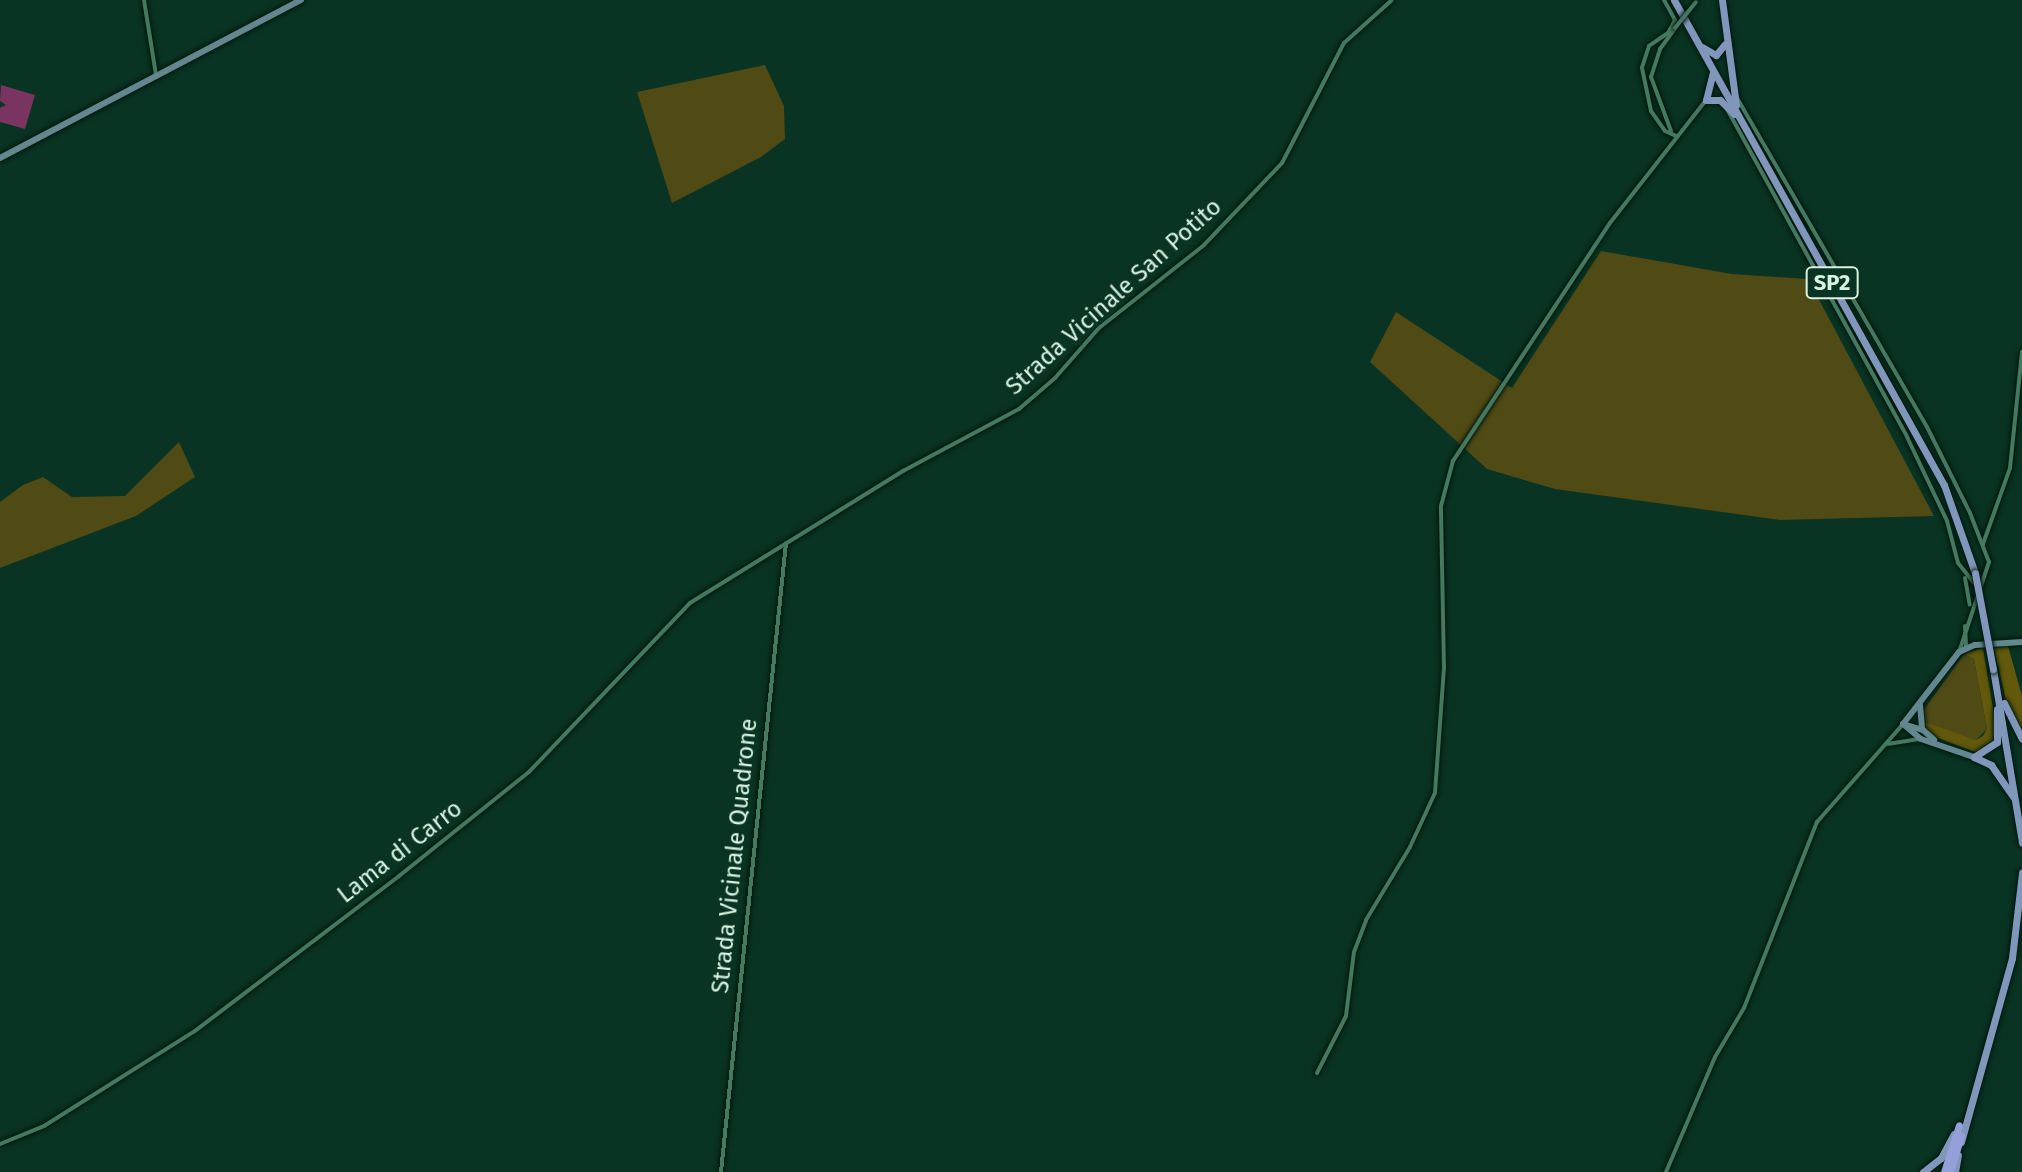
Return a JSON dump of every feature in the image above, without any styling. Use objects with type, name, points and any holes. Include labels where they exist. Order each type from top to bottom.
[{"type":"highway","points":[[1950,1172],[1962,1126]]},
{"type":"main road","points":[[0,158],[301,0]]},
{"type":"main road","name":"SP2","points":[[1674,0],[1944,485],[1975,573],[2022,843]]},
{"type":"main road","points":[[1722,0],[1732,90],[1740,118]]},
{"type":"main road","points":[[1699,45],[1716,55],[1726,42]]},
{"type":"main road","points":[[1712,69],[1713,85],[1706,100],[1726,105],[1740,118]]},
{"type":"main road","points":[[1903,724],[1962,650],[1980,645],[2022,642]]},
{"type":"main road","points":[[1995,679],[2022,739]]},
{"type":"main road","points":[[1974,757],[1997,742],[1998,694]]},
{"type":"main road","points":[[1923,698],[1918,711],[1923,730]]},
{"type":"main road","points":[[1903,724],[1923,730],[1935,741]]},
{"type":"main road","points":[[1903,724],[1921,739],[1935,741],[1974,757],[2003,778],[2020,822]]},
{"type":"main road","points":[[1923,1172],[1941,1158],[1962,1126],[2012,958],[2022,873]]},
{"type":"street","points":[[144,0],[156,75]]},
{"type":"street","name":"Strada Vicinale San Potito","points":[[786,543],[903,471],[1019,409],[1055,378],[1099,328],[1204,245],[1282,163],[1344,43],[1392,0]]},
{"type":"street","points":[[1664,0],[1675,20],[1668,33],[1649,46],[1642,68],[1651,111],[1675,135]]},
{"type":"street","points":[[1675,135],[1654,96],[1651,77],[1660,49],[1697,1]]},
{"type":"street","points":[[1732,90],[1927,427],[1983,545],[1989,562],[1985,583],[1970,607],[1962,650]]},
{"type":"street","points":[[1317,1073],[1346,1016],[1354,952],[1366,920],[1410,847],[1435,793],[1444,668],[1441,506],[1453,461],[1610,223],[1675,135],[1706,100]]},
{"type":"street","points":[[1726,105],[1907,437],[1947,521],[1965,577],[1970,607]]},
{"type":"street","points":[[1983,545],[2010,468],[2022,352]]},
{"type":"street","name":"Lama di Carro","points":[[0,1144],[44,1126],[242,998],[529,772],[690,603],[786,543]]},
{"type":"street","name":"Strada Vicinale Quadrone","points":[[721,1172],[786,543]]},
{"type":"street","points":[[1965,577],[1977,585],[1985,583]]},
{"type":"street","points":[[1962,650],[1965,623]]},
{"type":"street","points":[[1966,633],[1980,645]]},
{"type":"street","points":[[1666,1172],[1715,1057],[1744,1008],[1817,822],[1903,724]]},
{"type":"street","points":[[1883,747],[1906,738],[1921,739]]},
{"type":"shaded area","points":[[765,65],[784,106],[785,139],[761,157],[672,203],[637,92]]},
{"type":"shaded area","points":[[1,85],[35,95],[25,129],[0,122],[0,108],[6,105],[0,101]]},
{"type":"shaded area","points":[[1601,251],[1732,274],[1808,279],[1934,516],[1780,520],[1555,489],[1487,469],[1370,362],[1396,312],[1512,388]]},
{"type":"shaded area","points":[[179,442],[195,477],[136,516],[0,568],[0,502],[23,485],[43,477],[72,497],[125,496]]},
{"type":"shaded area","points":[[2008,646],[2022,696],[2022,737],[2010,717],[1994,648]]},
{"type":"shaded area","points":[[1983,648],[1997,733],[1994,745],[1975,752],[1930,735],[1922,721],[1976,740],[1983,736],[1987,729],[1974,659],[1964,654]]},
{"type":"shaded area","points":[[1964,654],[1974,659],[1987,729],[1976,740],[1929,725],[1920,715]]}]
